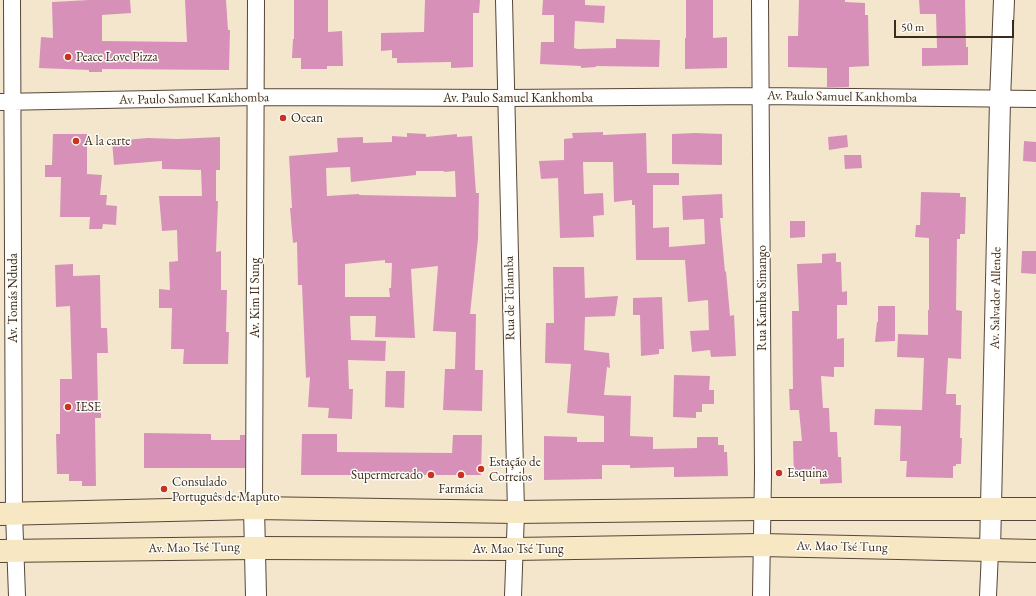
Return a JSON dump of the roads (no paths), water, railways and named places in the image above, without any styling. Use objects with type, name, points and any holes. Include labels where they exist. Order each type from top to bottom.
[{"type":"main road","points":[[7,514],[254,508],[516,512],[762,509],[1036,509]]},
{"type":"main road","name":"Av. Mao Tsé Tung","points":[[8,551],[255,548],[514,550],[761,545],[1036,551]]},
{"type":"street","name":"Av. Tomás Nduda","points":[[12,0],[6,102],[7,514],[8,551],[17,596]]},
{"type":"street","name":"Av. Kim II Sung","points":[[256,0],[254,508],[256,596]]},
{"type":"street","name":"Rua de Tchamba","points":[[504,0],[516,512],[513,596]]},
{"type":"street","name":"Rua Kamba Simango","points":[[760,0],[763,474],[761,596]]},
{"type":"street","name":"Av. Salvador Allende","points":[[988,596],[1000,100],[1004,0]]},
{"type":"street","name":"Av. Paulo Samuel Kankhomba","points":[[6,102],[256,97],[506,98],[761,96],[1000,100],[1036,99]]},
{"type":"place","name":"Peace Love Pizza","points":[[68,57]]},
{"type":"place","name":"Ocean","points":[[283,118]]},
{"type":"place","name":"A la carte","points":[[76,141]]},
{"type":"place","name":"IESE","points":[[68,407]]},
{"type":"place","name":"Estação de Correios","points":[[481,469]]},
{"type":"place","name":"Esquina","points":[[779,473]]},
{"type":"place","name":"Supermercado","points":[[431,475]]},
{"type":"place","name":"Farmácia","points":[[461,475]]},
{"type":"place","name":"Consulado Português de Maputo","points":[[164,489]]}]
